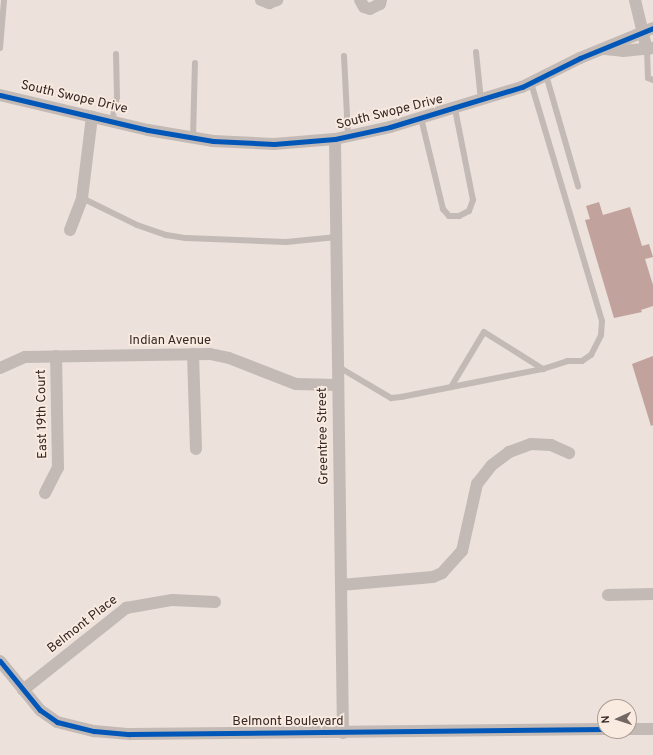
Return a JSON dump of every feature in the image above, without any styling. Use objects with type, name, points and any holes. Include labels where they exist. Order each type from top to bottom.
[{"type":"street","points":[[261,0],[269,3],[277,0]]},
{"type":"street","points":[[360,0],[364,7],[370,9],[380,4],[381,0]]},
{"type":"street","points":[[636,0],[648,30],[650,49]]},
{"type":"street","name":"South Swope Drive","points":[[0,95],[112,122],[193,138],[274,144],[335,139],[455,109],[481,100],[531,82],[580,58],[605,50],[648,30]]},
{"type":"street","name":"South Swope Drive","points":[[605,50],[650,49]]},
{"type":"street","points":[[70,230],[82,198],[92,117]]},
{"type":"street","name":"Greentree Street","points":[[335,139],[337,236],[337,386],[343,733]]},
{"type":"street","points":[[193,354],[196,449]]},
{"type":"street","name":"Indian Avenue","points":[[0,368],[25,357],[193,354],[229,358],[296,384],[337,386]]},
{"type":"street","name":"East 19th Court","points":[[45,493],[58,468],[56,356]]},
{"type":"street","points":[[341,585],[433,577],[442,573],[462,551],[477,484],[492,465],[510,452],[531,444],[551,446],[569,453]]},
{"type":"street","points":[[608,595],[653,594]]},
{"type":"street","name":"Belmont Place","points":[[23,690],[126,608],[172,600],[215,602]]},
{"type":"street","name":"Belmont Boulevard","points":[[0,661],[40,710],[57,722],[94,731],[130,734],[343,733],[597,729]]},
{"type":"street","points":[[637,729],[653,729]]},
{"type":"lane","points":[[0,48],[4,0]]},
{"type":"lane","points":[[650,49],[648,78],[653,80]]},
{"type":"lane","points":[[476,52],[481,100]]},
{"type":"lane","points":[[112,122],[117,97],[116,54]]},
{"type":"lane","points":[[344,56],[348,136]]},
{"type":"lane","points":[[193,138],[195,63]]},
{"type":"lane","points":[[546,75],[578,186]]},
{"type":"lane","points":[[337,366],[391,398],[543,368],[567,361],[582,361],[591,355],[601,335],[602,321],[531,82]]},
{"type":"lane","points":[[421,118],[443,209],[449,216],[459,216],[469,211],[473,200],[455,109]]},
{"type":"lane","points":[[82,198],[137,225],[166,235],[186,238],[286,242],[337,236]]},
{"type":"lane","points":[[451,387],[484,332],[543,368]]},
{"type":"building","points":[[599,202],[603,215],[630,207],[642,246],[649,244],[653,257],[645,259],[653,285],[653,306],[641,310],[642,312],[614,318],[585,220],[590,219],[586,206]]},
{"type":"building","points":[[653,356],[653,425],[651,426],[632,364]]},
{"type":"cycle path","points":[[0,95],[148,130],[213,141],[274,144],[335,139],[390,127],[522,87],[580,58],[653,28]]},
{"type":"cycle path","points":[[0,661],[40,710],[57,722],[94,731],[130,734],[597,729]]}]
